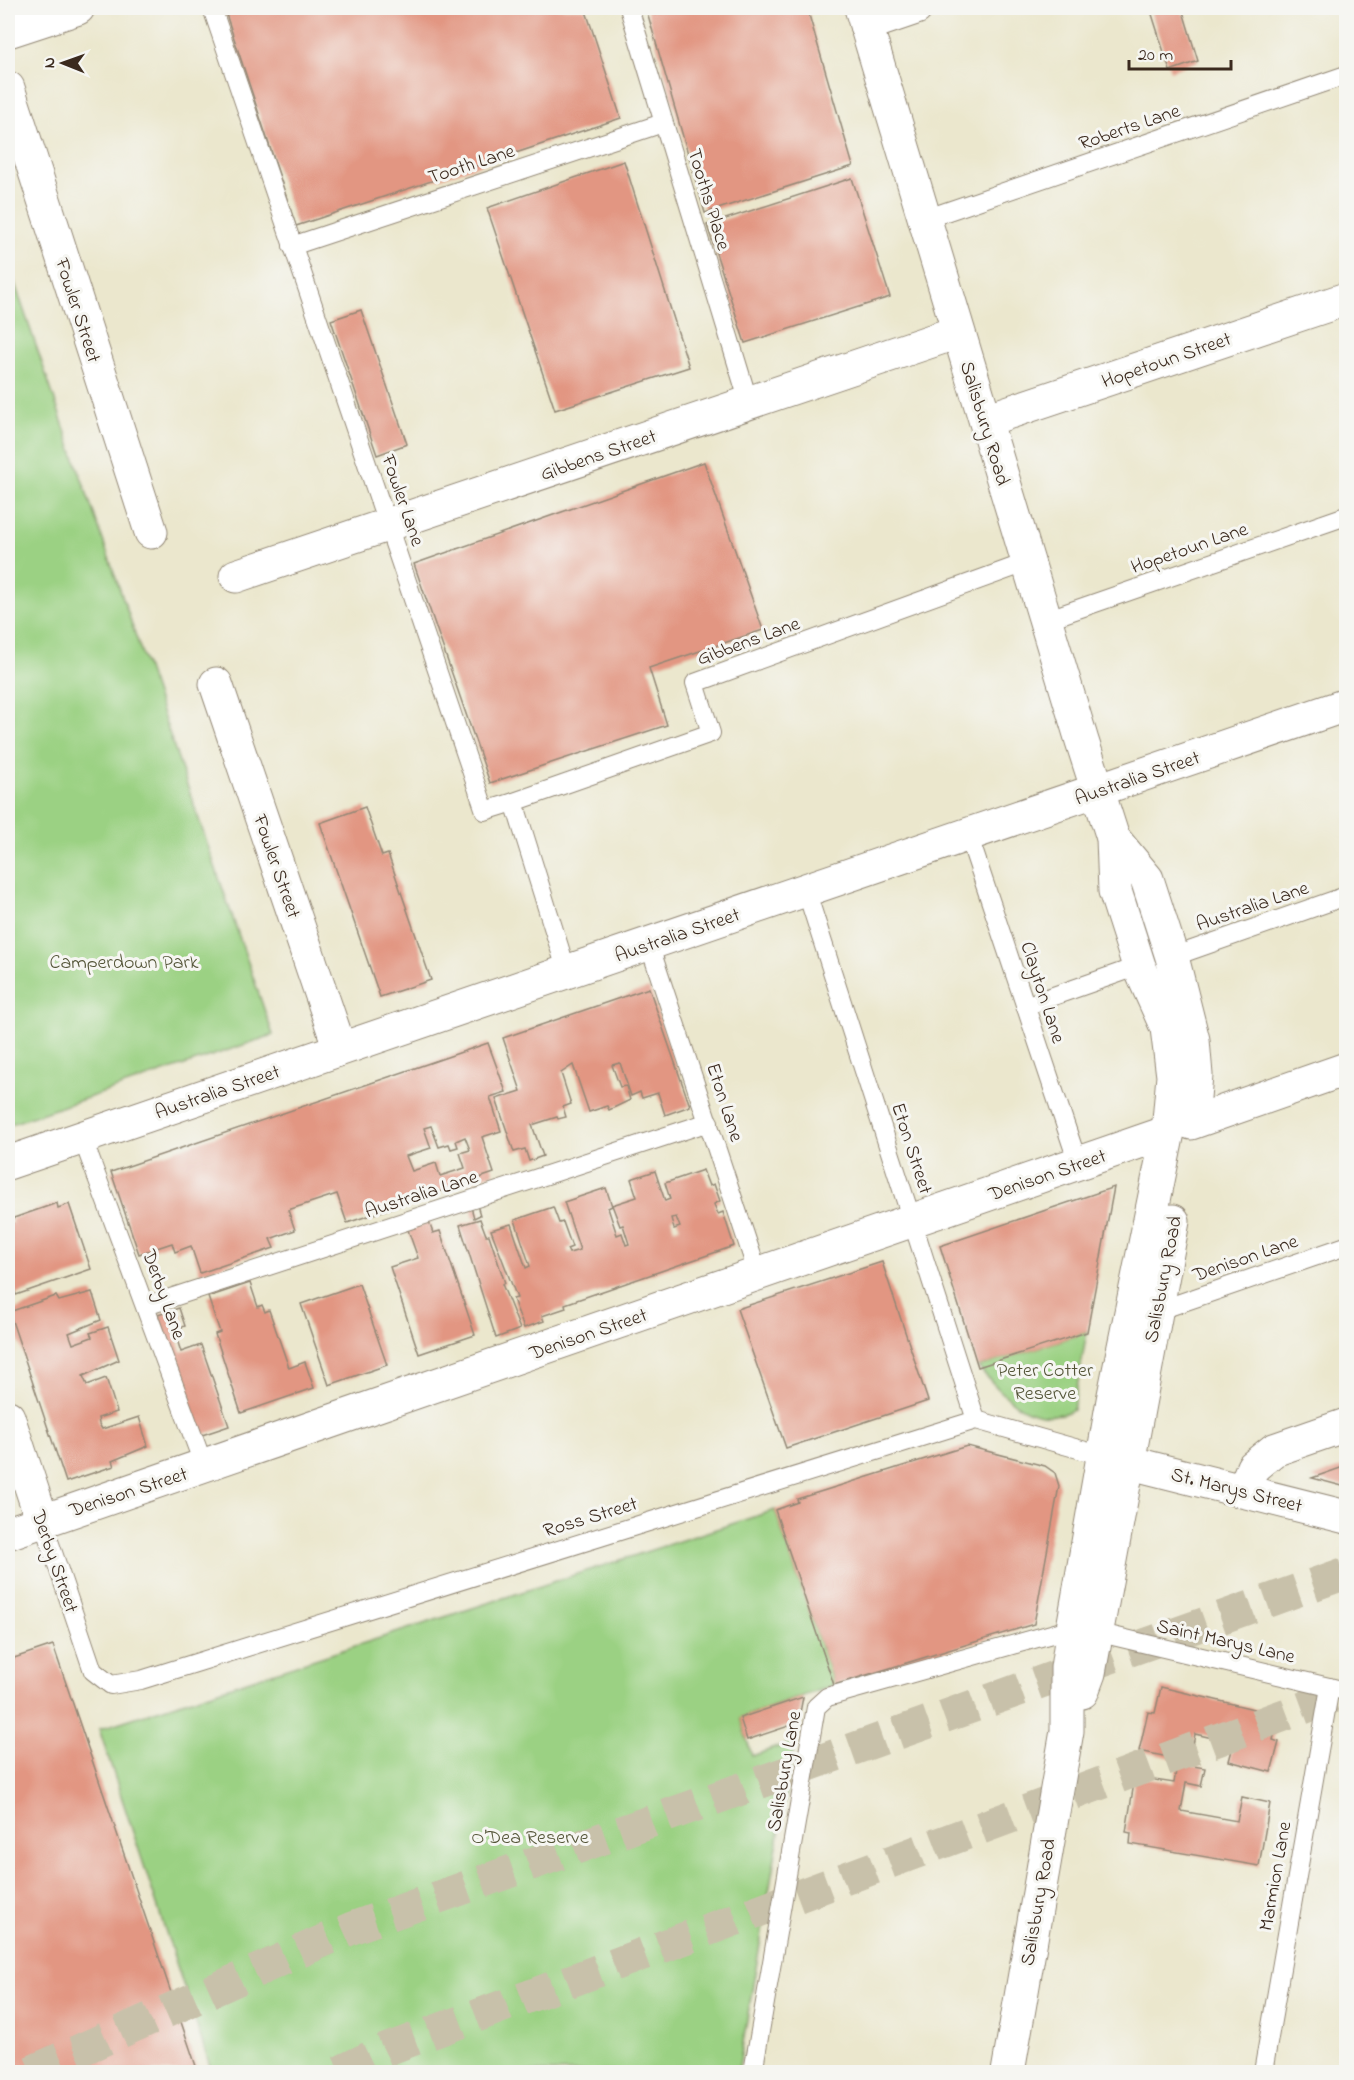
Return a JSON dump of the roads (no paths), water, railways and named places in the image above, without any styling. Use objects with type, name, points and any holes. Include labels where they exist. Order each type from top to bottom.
[{"type":"street","points":[[8,31],[78,8]]},
{"type":"street","points":[[864,16],[916,8]]},
{"type":"street","name":"Salisbury Road","points":[[864,16],[1113,838],[1115,891],[1139,966],[1167,1028],[1180,1127],[1157,1311],[1115,1459]]},
{"type":"street","name":"Fowler Street","points":[[8,88],[151,532]]},
{"type":"street","name":"Hopetoun Street","points":[[986,420],[1347,298]]},
{"type":"street","name":"Gibbens Street","points":[[236,576],[958,332]]},
{"type":"street","name":"Fowler Street","points":[[216,684],[340,1049]]},
{"type":"street","name":"Australia Street","points":[[8,1163],[1347,705]]},
{"type":"street","name":"Salisbury Road","points":[[1008,2073],[1067,1731],[1067,1668],[1084,1630],[1180,1127],[1196,1075],[1193,1040],[1172,957],[1147,879],[1113,838]]},
{"type":"street","name":"Denison Street","points":[[8,1533],[1347,1070]]},
{"type":"street","name":"Derby Street","points":[[8,1417],[42,1520]]},
{"type":"street","points":[[1243,1491],[1253,1467],[1274,1450],[1347,1425]]},
{"type":"street","name":"St. Marys Street","points":[[1115,1459],[1347,1517]]},
{"type":"lane","name":"Fowler Lane","points":[[212,8],[292,246],[390,525],[485,811],[514,802]]},
{"type":"lane","name":"Tooths Place","points":[[629,8],[749,403]]},
{"type":"lane","name":"Roberts Lane","points":[[925,219],[1347,75]]},
{"type":"lane","name":"Tooth Lane","points":[[292,246],[663,123]]},
{"type":"lane","name":"Hopetoun Lane","points":[[1046,620],[1347,516]]},
{"type":"lane","name":"Gibbens Lane","points":[[514,802],[711,733],[695,683],[1028,562]]},
{"type":"lane","points":[[514,802],[567,972]]},
{"type":"lane","name":"Clayton Lane","points":[[968,834],[1078,1163]]},
{"type":"lane","name":"Eton Street","points":[[806,890],[976,1420]]},
{"type":"lane","name":"Australia Lane","points":[[1172,957],[1347,897]]},
{"type":"lane","name":"Eton Lane","points":[[649,944],[758,1274]]},
{"type":"lane","points":[[1025,1006],[1139,966]]},
{"type":"lane","name":"Australia Lane","points":[[146,1306],[709,1122]]},
{"type":"lane","name":"Derby Lane","points":[[82,1137],[204,1466]]},
{"type":"lane","name":"Denison Lane","points":[[1157,1311],[1347,1246]]},
{"type":"lane","points":[[976,1420],[1115,1459]]},
{"type":"lane","name":"Ross Street","points":[[93,1671],[111,1685],[141,1680],[976,1420]]},
{"type":"lane","name":"Derby Street","points":[[42,1520],[93,1671]]},
{"type":"lane","name":"Saint Marys Lane","points":[[1084,1630],[1338,1689]]},
{"type":"lane","name":"Salisbury Lane","points":[[753,2073],[816,1707],[827,1697],[1084,1630]]},
{"type":"lane","name":"Marmion Lane","points":[[1263,2073],[1338,1689]]},
{"type":"tunnel","points":[[31,2072],[352,1928],[1346,1573]]},
{"type":"tunnel","points":[[340,2072],[385,2050],[1346,1692]]},
{"type":"park label","name":"Camperdown Park","points":[[124,961]]},
{"type":"park label","name":"Peter Cotter Reserve","points":[[1045,1380]]},
{"type":"park label","name":"O’Dea Reserve","points":[[530,1836]]}]
